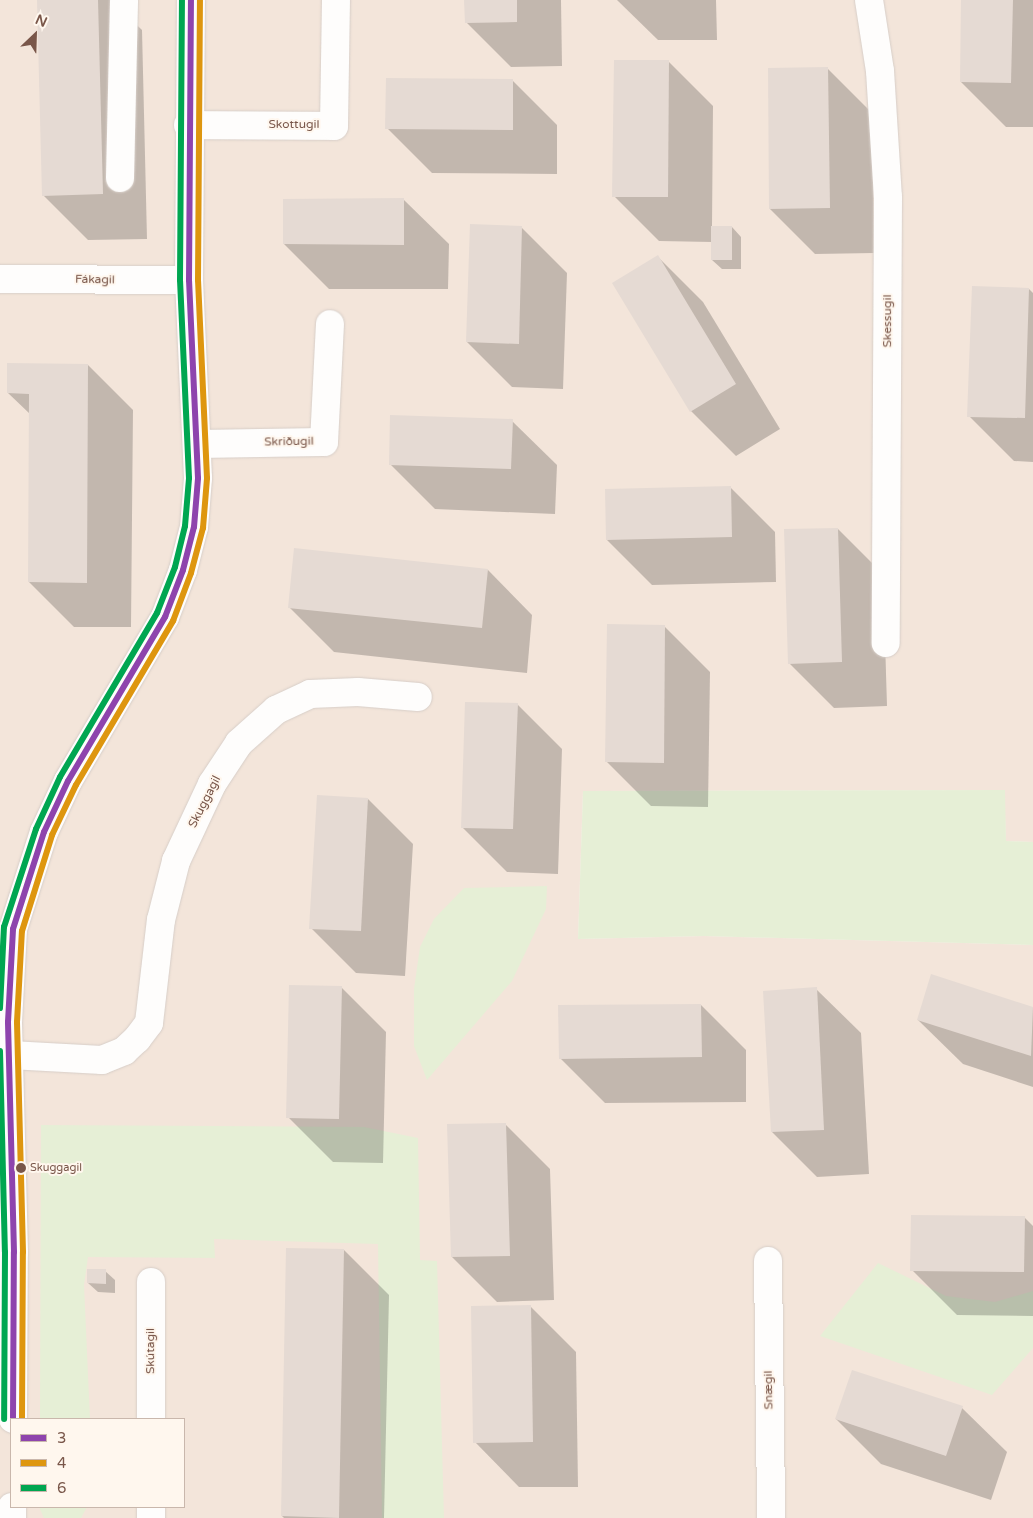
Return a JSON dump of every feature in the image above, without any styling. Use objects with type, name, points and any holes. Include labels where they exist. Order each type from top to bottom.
[{"type":"street","points":[[120,178],[124,0]]},
{"type":"street","points":[[13,1418],[14,1252],[8,986],[13,929],[26,881],[44,832],[68,781],[165,617],[183,570],[194,527],[197,444],[189,280],[188,125],[191,0]]},
{"type":"street","name":"Skottugil","points":[[188,125],[334,126],[336,0]]},
{"type":"street","name":"Skessugil","points":[[869,0],[880,71],[888,197],[886,643]]},
{"type":"street","name":"Fákagil","points":[[0,279],[189,280]]},
{"type":"street","name":"Skriðugil","points":[[197,444],[324,442],[330,324]]},
{"type":"street","name":"Skuggagil","points":[[10,1055],[102,1060],[124,1051],[137,1039],[149,1023],[161,920],[176,861],[212,784],[238,743],[276,710],[310,694],[358,692],[418,697]]},
{"type":"street","name":"Snægil","points":[[768,1261],[771,1518]]},
{"type":"street","name":"Skútagil","points":[[151,1282],[151,1418]]},
{"type":"shaded area","points":[[0,0],[1033,0],[1033,842],[1006,841],[1004,790],[583,791],[578,939],[704,936],[1033,945],[1033,1518],[0,1518]]},
{"type":"green space","points":[[1005,790],[1006,841],[1033,842],[1033,945],[704,936],[578,939],[583,791]]},
{"type":"green space","points":[[547,886],[546,909],[512,981],[427,1080],[414,1046],[414,989],[420,947],[434,919],[464,888]]},
{"type":"green space","points":[[41,1125],[364,1127],[418,1138],[420,1260],[437,1261],[444,1518],[382,1518],[378,1244],[214,1239],[215,1258],[88,1257],[84,1285],[90,1418],[40,1418]]},
{"type":"green space","points":[[878,1263],[946,1296],[995,1302],[1033,1291],[1033,1348],[992,1395],[820,1336]]},
{"type":"green space","points":[[39,1508],[86,1508],[81,1518],[44,1518]]},
{"type":"building","points":[[37,0],[98,0],[103,194],[42,196]]},
{"type":"building","points":[[464,0],[517,0],[517,22],[465,23]]},
{"type":"building","points":[[961,0],[1013,0],[1011,83],[960,82]]},
{"type":"building","points":[[614,60],[669,60],[668,197],[612,197]]},
{"type":"building","points":[[828,67],[830,208],[769,209],[768,68]]},
{"type":"building","points":[[386,78],[513,79],[513,130],[385,129]]},
{"type":"building","points":[[404,198],[404,245],[283,244],[283,199]]},
{"type":"building","points":[[470,224],[522,226],[519,344],[466,342]]},
{"type":"building","points":[[711,226],[732,226],[732,260],[711,260]]},
{"type":"building","points":[[658,255],[736,384],[690,412],[612,283]]},
{"type":"building","points":[[972,286],[1029,288],[1025,418],[967,417]]},
{"type":"building","points":[[7,363],[88,364],[87,583],[28,582],[29,394],[7,393]]},
{"type":"building","points":[[390,415],[513,419],[511,469],[389,465]]},
{"type":"building","points":[[731,486],[732,537],[606,540],[605,489]]},
{"type":"building","points":[[838,528],[842,662],[788,664],[784,529]]},
{"type":"building","points":[[294,548],[488,569],[482,628],[288,608]]},
{"type":"building","points":[[607,624],[665,625],[664,763],[605,762]]},
{"type":"building","points":[[465,702],[518,703],[513,829],[461,828]]},
{"type":"building","points":[[317,795],[368,798],[361,931],[309,929]]},
{"type":"building","points":[[931,974],[1033,1007],[1031,1056],[917,1020]]},
{"type":"building","points":[[289,985],[342,986],[339,1119],[286,1118]]},
{"type":"building","points":[[817,987],[824,1130],[771,1132],[763,991]]},
{"type":"building","points":[[701,1004],[702,1057],[559,1059],[558,1005]]},
{"type":"building","points":[[506,1123],[510,1256],[451,1257],[447,1124]]},
{"type":"building","points":[[911,1215],[1025,1216],[1024,1272],[910,1271]]},
{"type":"building","points":[[286,1248],[344,1249],[339,1518],[281,1516]]},
{"type":"building","points":[[87,1269],[106,1269],[106,1284],[87,1283]]},
{"type":"building","points":[[531,1305],[533,1442],[473,1443],[471,1306]]},
{"type":"building","points":[[852,1370],[963,1406],[946,1456],[835,1419]]},
{"type":"transit line","name":"6","points":[[0,1008],[4,927],[36,829],[60,777],[157,613],[175,567],[185,526],[189,478],[180,280],[182,0]]},
{"type":"transit line","name":"3","points":[[13,1418],[14,1252],[8,1022],[13,929],[44,832],[68,781],[165,617],[183,570],[194,527],[198,478],[189,280],[191,0]]},
{"type":"transit line","name":"4","points":[[22,1418],[23,1252],[17,1022],[22,931],[52,835],[76,785],[173,621],[191,573],[203,528],[207,478],[198,280],[200,0]]},
{"type":"transit line","name":"6","points":[[0,1051],[5,1252],[4,1419]]},
{"type":"place","name":"Skuggagil","points":[[21,1168]]}]
